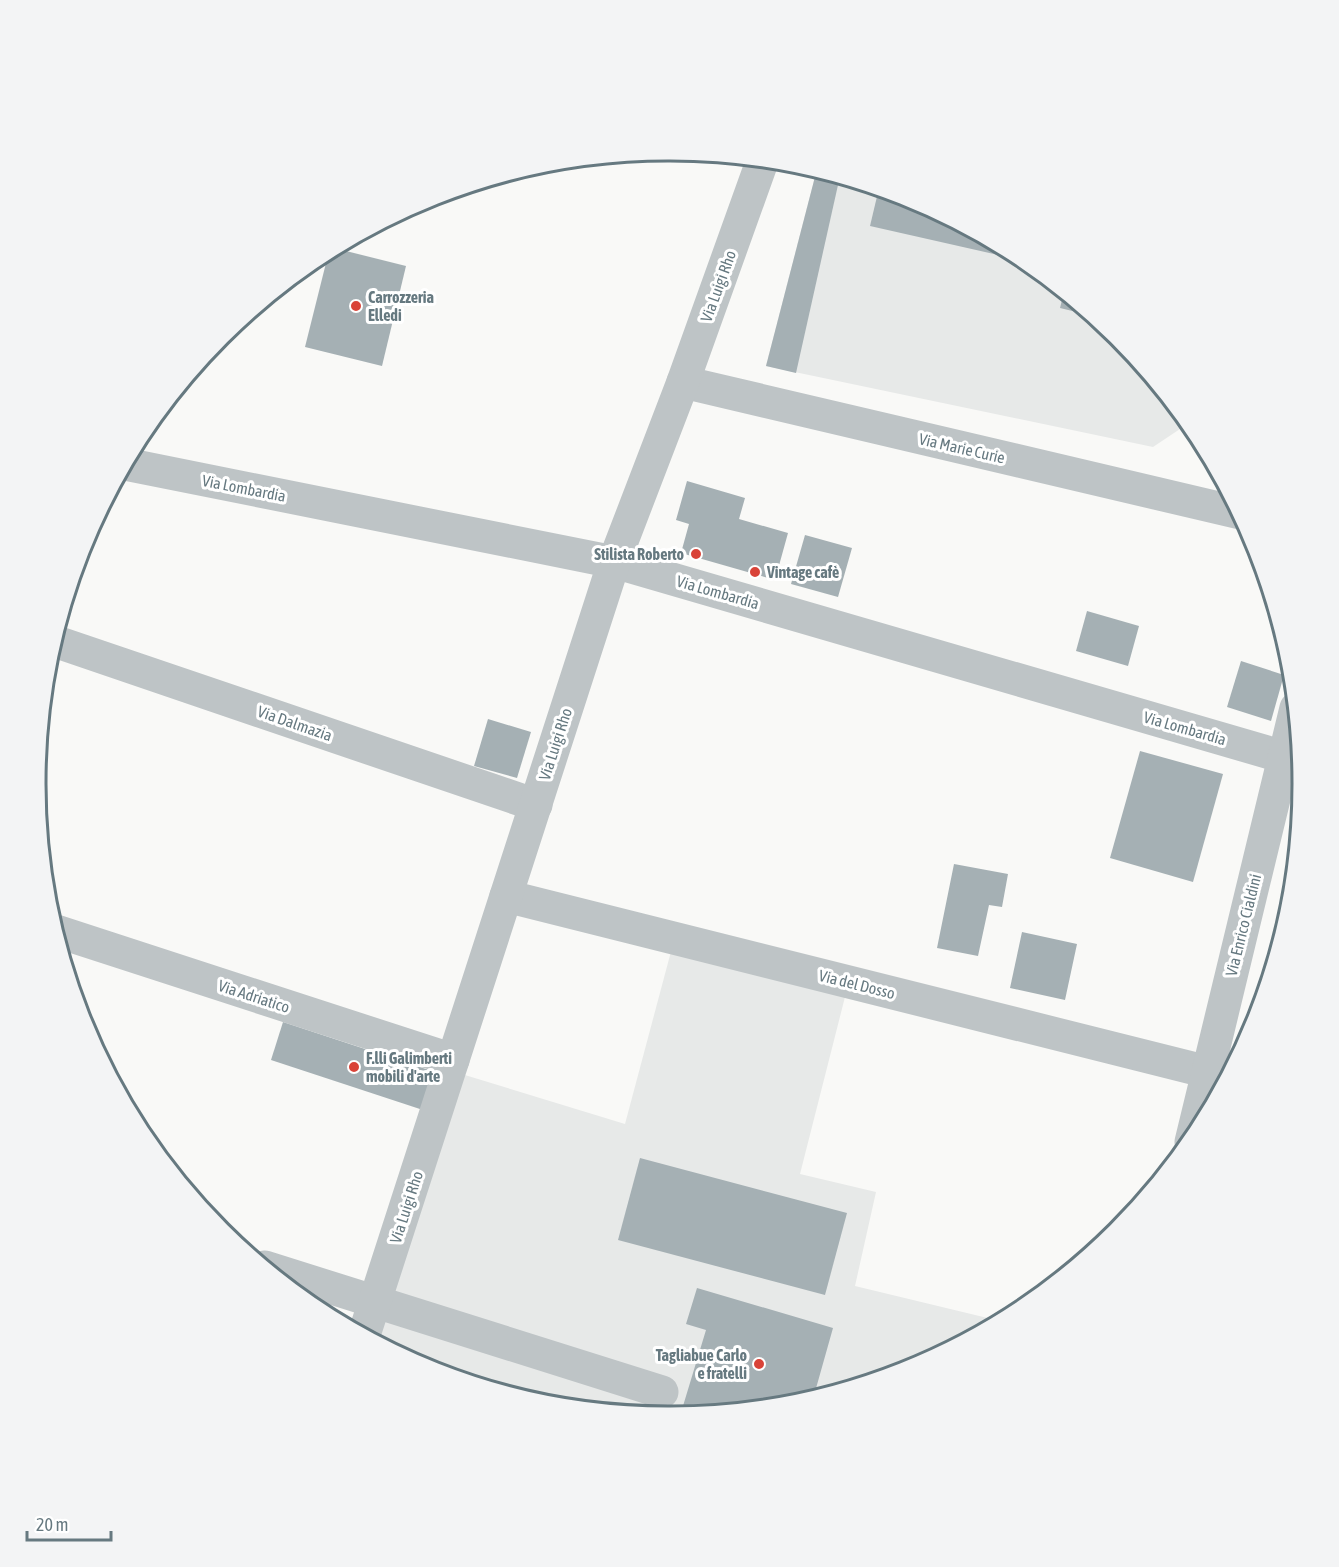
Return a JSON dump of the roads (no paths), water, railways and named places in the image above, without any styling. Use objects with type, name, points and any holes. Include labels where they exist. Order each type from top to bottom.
[{"type":"street","name":"Via Luigi Rho","points":[[367,1327],[614,562],[683,382],[760,167]]},
{"type":"street","name":"Via Marie Curie","points":[[683,382],[1229,510]]},
{"type":"street","name":"Via Lombardia","points":[[134,466],[614,562],[1291,759]]},
{"type":"street","name":"Via Dalmazia","points":[[63,644],[536,805]]},
{"type":"street","name":"Via Enrico Cialdini","points":[[1198,1113],[1291,761]]},
{"type":"street","name":"Via del Dosso","points":[[506,896],[1208,1072]]},
{"type":"street","name":"Via Adriatico","points":[[65,934],[453,1060]]},
{"type":"street","points":[[286,1274],[662,1392]]},
{"type":"place","name":"Carrozzeria Elledi","points":[[356,306]]},
{"type":"place","name":"Stilista Roberto","points":[[696,554]]},
{"type":"place","name":"Vintage cafè","points":[[755,572]]},
{"type":"place","name":"F.lli Galimberti mobili d'arte","points":[[354,1067]]},
{"type":"place","name":"Tagliabue Carlo e fratelli","points":[[759,1364]]}]
